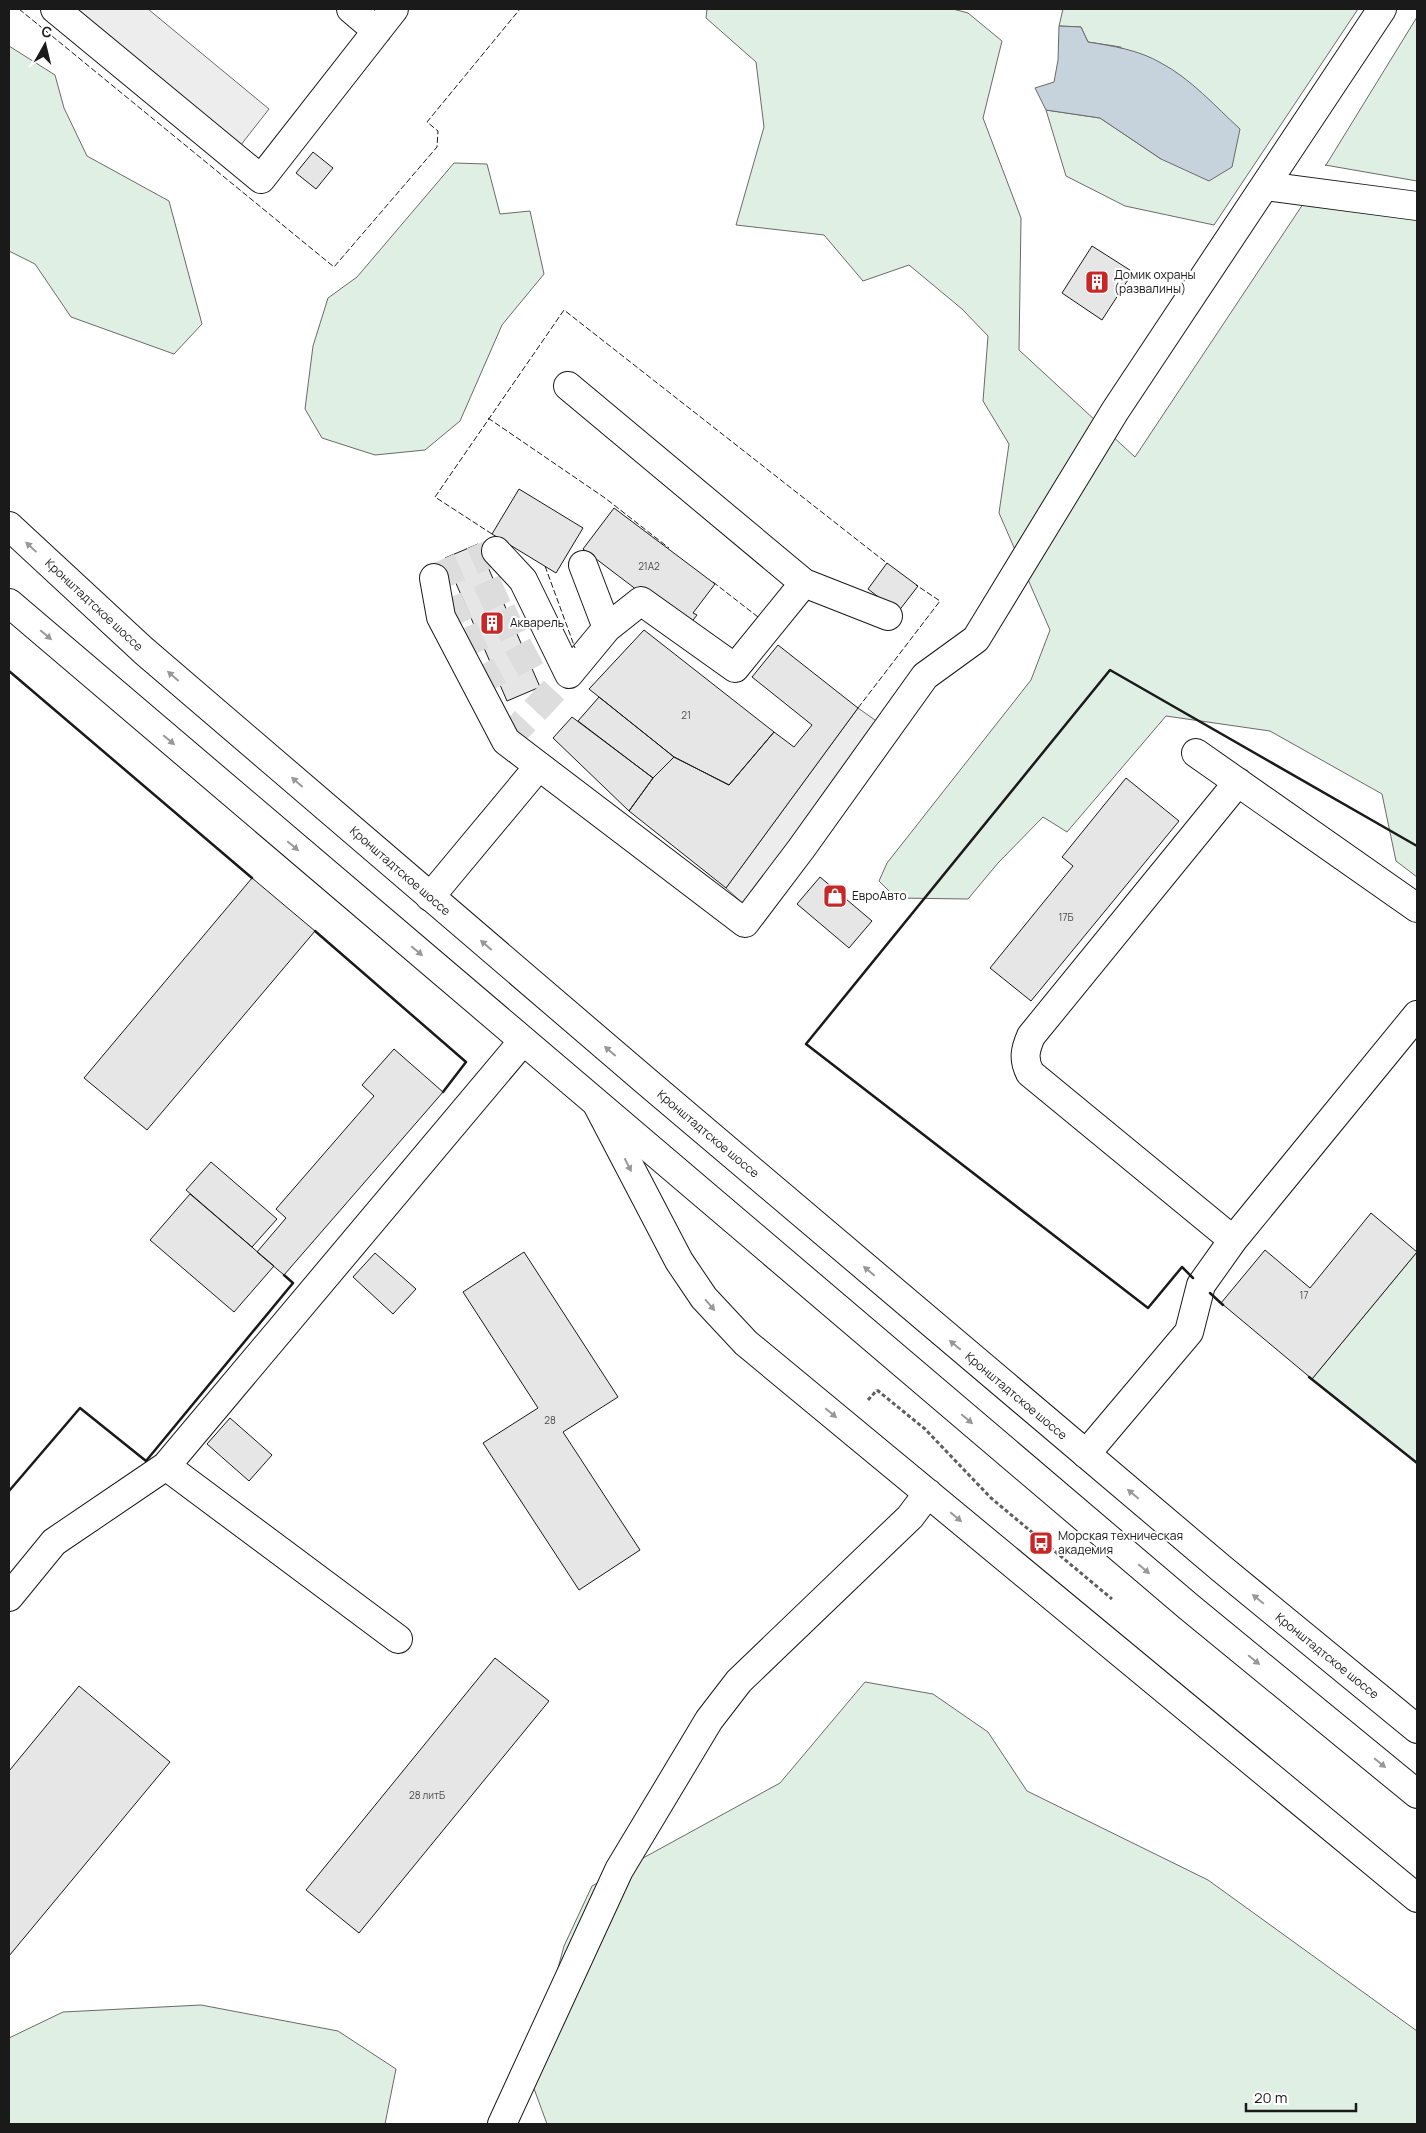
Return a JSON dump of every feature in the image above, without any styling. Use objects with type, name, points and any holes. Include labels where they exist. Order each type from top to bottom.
[{"type":"main road","points":[[55,9],[261,179],[394,9]]},
{"type":"main road","points":[[350,9],[377,31]]},
{"type":"main road","points":[[434,578],[441,617],[506,741],[745,923],[801,849],[925,676],[976,639],[1115,410],[1382,9]]},
{"type":"main road","points":[[1265,186],[1417,206]]},
{"type":"main road","points":[[568,386],[804,583],[888,616]]},
{"type":"main road","name":"Кронштадтское шоссе","points":[[9,526],[144,651],[430,897],[1222,1569],[1417,1729]]},
{"type":"main road","points":[[496,551],[523,580],[569,674],[607,628],[640,601],[735,668],[804,583]]},
{"type":"main road","points":[[583,565],[607,628]]},
{"type":"main road","points":[[9,603],[1182,1601],[1417,1794]]},
{"type":"main road","points":[[1196,753],[1417,908]]},
{"type":"main road","points":[[430,897],[539,766]]},
{"type":"main road","points":[[1233,1240],[1030,1073],[1025,1064],[1025,1048],[1031,1036],[1238,782]]},
{"type":"main road","points":[[1086,1454],[1189,1332],[1200,1285],[1233,1240],[1417,1015]]},
{"type":"main road","points":[[9,1596],[54,1542],[166,1466],[522,1041]]},
{"type":"main road","points":[[598,1106],[678,1261],[704,1298],[746,1343],[1417,1898]]},
{"type":"main road","points":[[166,1466],[398,1639]]},
{"type":"main road","points":[[502,2124],[619,1870],[709,1720],[739,1681],[910,1517],[928,1493]]},
{"type":"path","points":[[866,1404],[881,1385]]},
{"type":"path","points":[[877,1390],[925,1429],[992,1498],[1112,1599]]},
{"type":"green space","points":[[707,9],[953,9],[968,13],[1002,41],[983,118],[1021,218],[1019,350],[1135,457],[1303,204],[1417,217],[1417,877],[1396,861],[1382,794],[1270,731],[1166,716],[1067,832],[1043,817],[998,863],[968,899],[896,898],[879,881],[887,863],[1031,680],[1050,630],[999,513],[1009,444],[983,401],[988,336],[962,309],[909,265],[863,281],[824,235],[736,225],[764,127],[756,62],[706,18]]},
{"type":"green space","points":[[1063,9],[1358,9],[1214,225],[1125,206],[1066,176],[1046,110],[1100,118],[1161,159],[1121,47],[1088,42],[1081,27],[1059,26]]},
{"type":"green space","points":[[1417,17],[1417,181],[1325,165],[1326,165]]},
{"type":"green space","points":[[9,46],[55,75],[64,108],[87,156],[169,201],[202,324],[174,354],[71,317],[35,264],[9,251]]},
{"type":"green space","points":[[454,163],[487,164],[500,214],[530,211],[544,274],[502,325],[460,421],[425,450],[375,455],[322,438],[305,409],[313,346],[328,298],[357,277]]},
{"type":"green space","points":[[1417,1252],[1417,1463],[1312,1379]]},
{"type":"green space","points":[[865,1682],[933,1694],[988,1732],[1027,1791],[1208,1880],[1417,2031],[1417,2124],[547,2124],[529,2075],[564,1946],[592,1886],[780,1783]]},
{"type":"green space","points":[[201,2005],[338,2031],[396,2069],[385,2124],[9,2124],[9,2038],[63,2012]]},
{"type":"shaded area","points":[[70,9],[148,9],[269,109],[233,155]]},
{"type":"shaded area","points":[[1059,26],[1081,27],[1088,42],[1144,55],[1172,69],[1192,85],[1240,129],[1232,167],[1209,181],[1161,159],[1100,118],[1046,110],[1035,88],[1054,82],[1058,60]]},
{"type":"shaded area","points":[[858,708],[882,725],[748,908],[726,888]]},
{"type":"building","points":[[313,152],[333,168],[316,189],[296,173]]},
{"type":"building","name":"Домик охраны (развалины)","points":[[1092,246],[1133,272],[1102,320],[1062,293]]},
{"type":"building","points":[[519,489],[583,528],[556,573],[492,534]]},
{"type":"building","points":[[614,508],[715,584],[693,613],[697,615],[687,628],[583,549]]},
{"type":"building","name":"Акварель","points":[[478,544],[540,687],[507,701],[445,558]]},
{"type":"building","points":[[887,563],[918,586],[898,612],[868,589]]},
{"type":"building","points":[[644,630],[774,732],[729,785],[674,757],[589,689]]},
{"type":"building","points":[[778,645],[858,708],[726,888],[629,811],[653,778],[674,757],[729,785],[774,732],[794,747],[812,725],[752,677]]},
{"type":"building","points":[[599,697],[674,757],[653,778],[578,721]]},
{"type":"building","points":[[572,717],[653,778],[629,811],[553,738]]},
{"type":"building","points":[[1126,778],[1179,821],[1031,1001],[990,968],[1073,866],[1062,857]]},
{"type":"building","points":[[820,877],[872,921],[849,948],[797,904]]},
{"type":"building","points":[[252,878],[315,931],[147,1130],[84,1078]]},
{"type":"building","points":[[394,1049],[443,1092],[284,1275],[257,1252],[286,1218],[276,1209],[374,1096],[362,1085]]},
{"type":"building","points":[[211,1162],[277,1219],[252,1247],[186,1190]]},
{"type":"building","points":[[190,1194],[274,1266],[234,1312],[150,1240]]},
{"type":"building","points":[[1371,1213],[1417,1252],[1312,1379],[1221,1303],[1265,1250],[1310,1288]]},
{"type":"building","points":[[524,1252],[618,1397],[563,1432],[640,1550],[579,1590],[483,1443],[538,1408],[463,1292]]},
{"type":"building","points":[[375,1253],[416,1289],[393,1314],[353,1277]]},
{"type":"building","points":[[230,1418],[272,1455],[249,1481],[207,1444]]},
{"type":"building","points":[[495,1658],[549,1701],[359,1933],[306,1890]]},
{"type":"building","points":[[79,1686],[170,1762],[9,1956],[9,1771]]},
{"type":"tunnel","points":[[434,578],[496,551]]},
{"type":"tunnel","points":[[441,617],[523,580]]},
{"type":"tunnel","points":[[457,647],[537,609]]},
{"type":"tunnel","points":[[475,684],[553,642]]},
{"type":"tunnel","points":[[506,741],[569,674]]},
{"type":"fence","points":[[19,9],[334,267],[437,147],[438,131],[427,122],[520,9]]},
{"type":"fence","points":[[492,534],[435,497],[564,310],[888,564]]},
{"type":"fence","points":[[488,418],[605,498],[669,548]]},
{"type":"fence","points":[[545,566],[575,648]]},
{"type":"fence","points":[[713,582],[758,617]]},
{"type":"fence","points":[[858,708],[940,601],[916,585]]},
{"type":"wall","points":[[1193,1278],[1182,1267],[1148,1308],[806,1044],[1110,670],[1417,846]]},
{"type":"wall","points":[[9,671],[252,878]]},
{"type":"wall","points":[[315,931],[466,1062],[443,1092]]},
{"type":"wall","points":[[9,1491],[80,1408],[146,1461],[293,1283],[284,1275]]},
{"type":"wall","points":[[1210,1293],[1223,1305]]},
{"type":"wall","points":[[1309,1377],[1417,1463]]},
{"type":"place","name":"Домик охраны (развалины)","points":[[1097,282]]},
{"type":"place","name":"Акварель","points":[[492,623]]},
{"type":"place","name":"ЕвроАвто","points":[[835,896]]},
{"type":"place","name":"Морская техническая академия","points":[[1041,1543]]}]
